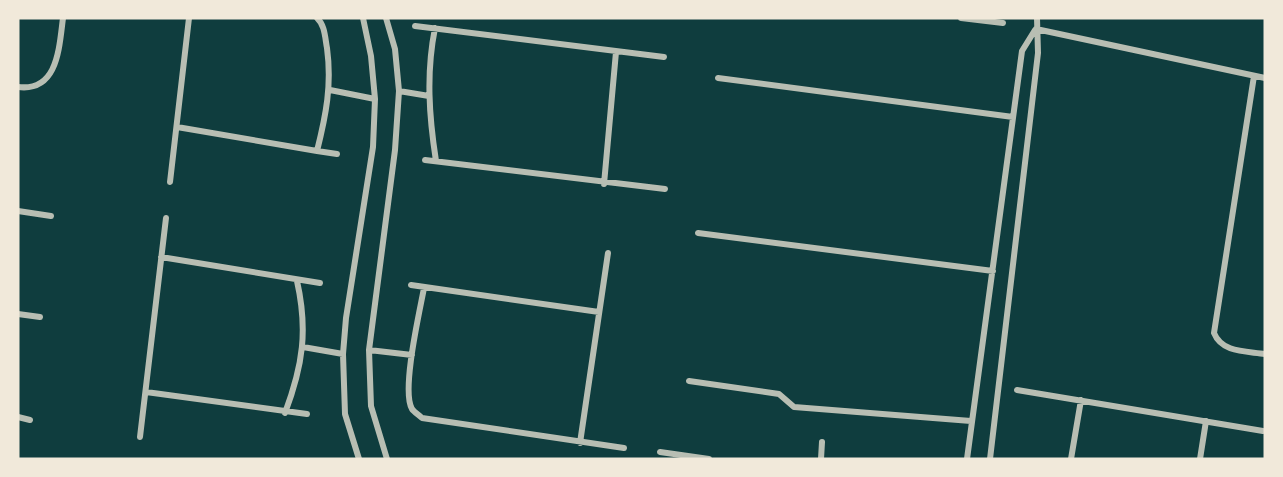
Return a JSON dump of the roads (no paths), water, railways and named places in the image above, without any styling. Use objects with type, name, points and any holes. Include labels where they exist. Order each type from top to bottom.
[{"type":"street","points":[[18,87],[30,88],[47,80],[58,58],[63,18]]},
{"type":"street","points":[[170,182],[189,18]]},
{"type":"street","points":[[317,18],[325,33],[331,77],[328,109],[317,151]]},
{"type":"street","points":[[359,459],[345,414],[343,354],[346,318],[373,147],[375,99],[371,56],[363,18]]},
{"type":"street","points":[[385,459],[371,406],[369,350],[395,150],[399,91],[395,49],[386,18]]},
{"type":"street","points":[[961,18],[1003,23]]},
{"type":"street","points":[[990,459],[1038,53],[1037,18]]},
{"type":"street","points":[[415,26],[664,57]]},
{"type":"street","points":[[435,28],[429,57],[429,96],[436,161]]},
{"type":"street","points":[[1036,29],[1265,78]]},
{"type":"street","points":[[967,459],[1022,51],[1036,29]]},
{"type":"street","points":[[604,184],[616,52]]},
{"type":"street","points":[[1254,76],[1214,333],[1217,342],[1227,348],[1265,354]]},
{"type":"street","points":[[718,78],[1013,117]]},
{"type":"street","points":[[330,90],[375,99]]},
{"type":"street","points":[[399,91],[429,96]]},
{"type":"street","points":[[177,127],[337,154]]},
{"type":"street","points":[[425,160],[604,184],[665,189]]},
{"type":"street","points":[[18,211],[51,216]]},
{"type":"street","points":[[140,437],[165,218]]},
{"type":"street","points":[[698,233],[993,271]]},
{"type":"street","points":[[580,443],[608,253]]},
{"type":"street","points":[[161,257],[320,284]]},
{"type":"street","points":[[285,413],[295,387],[303,347],[304,314],[297,281]]},
{"type":"street","points":[[411,285],[599,312]]},
{"type":"street","points":[[424,288],[412,355],[408,398],[412,409],[422,418],[624,448]]},
{"type":"street","points":[[18,314],[40,317]]},
{"type":"street","points":[[303,347],[343,354]]},
{"type":"street","points":[[369,350],[412,355]]},
{"type":"street","points":[[689,381],[779,394],[794,407],[971,421]]},
{"type":"street","points":[[1017,390],[1263,431]]},
{"type":"street","points":[[146,392],[285,413],[307,414]]},
{"type":"street","points":[[1071,459],[1082,400]]},
{"type":"street","points":[[18,417],[30,420]]},
{"type":"street","points":[[1200,459],[1206,421]]},
{"type":"street","points":[[821,459],[822,442]]},
{"type":"street","points":[[660,452],[709,459]]}]
